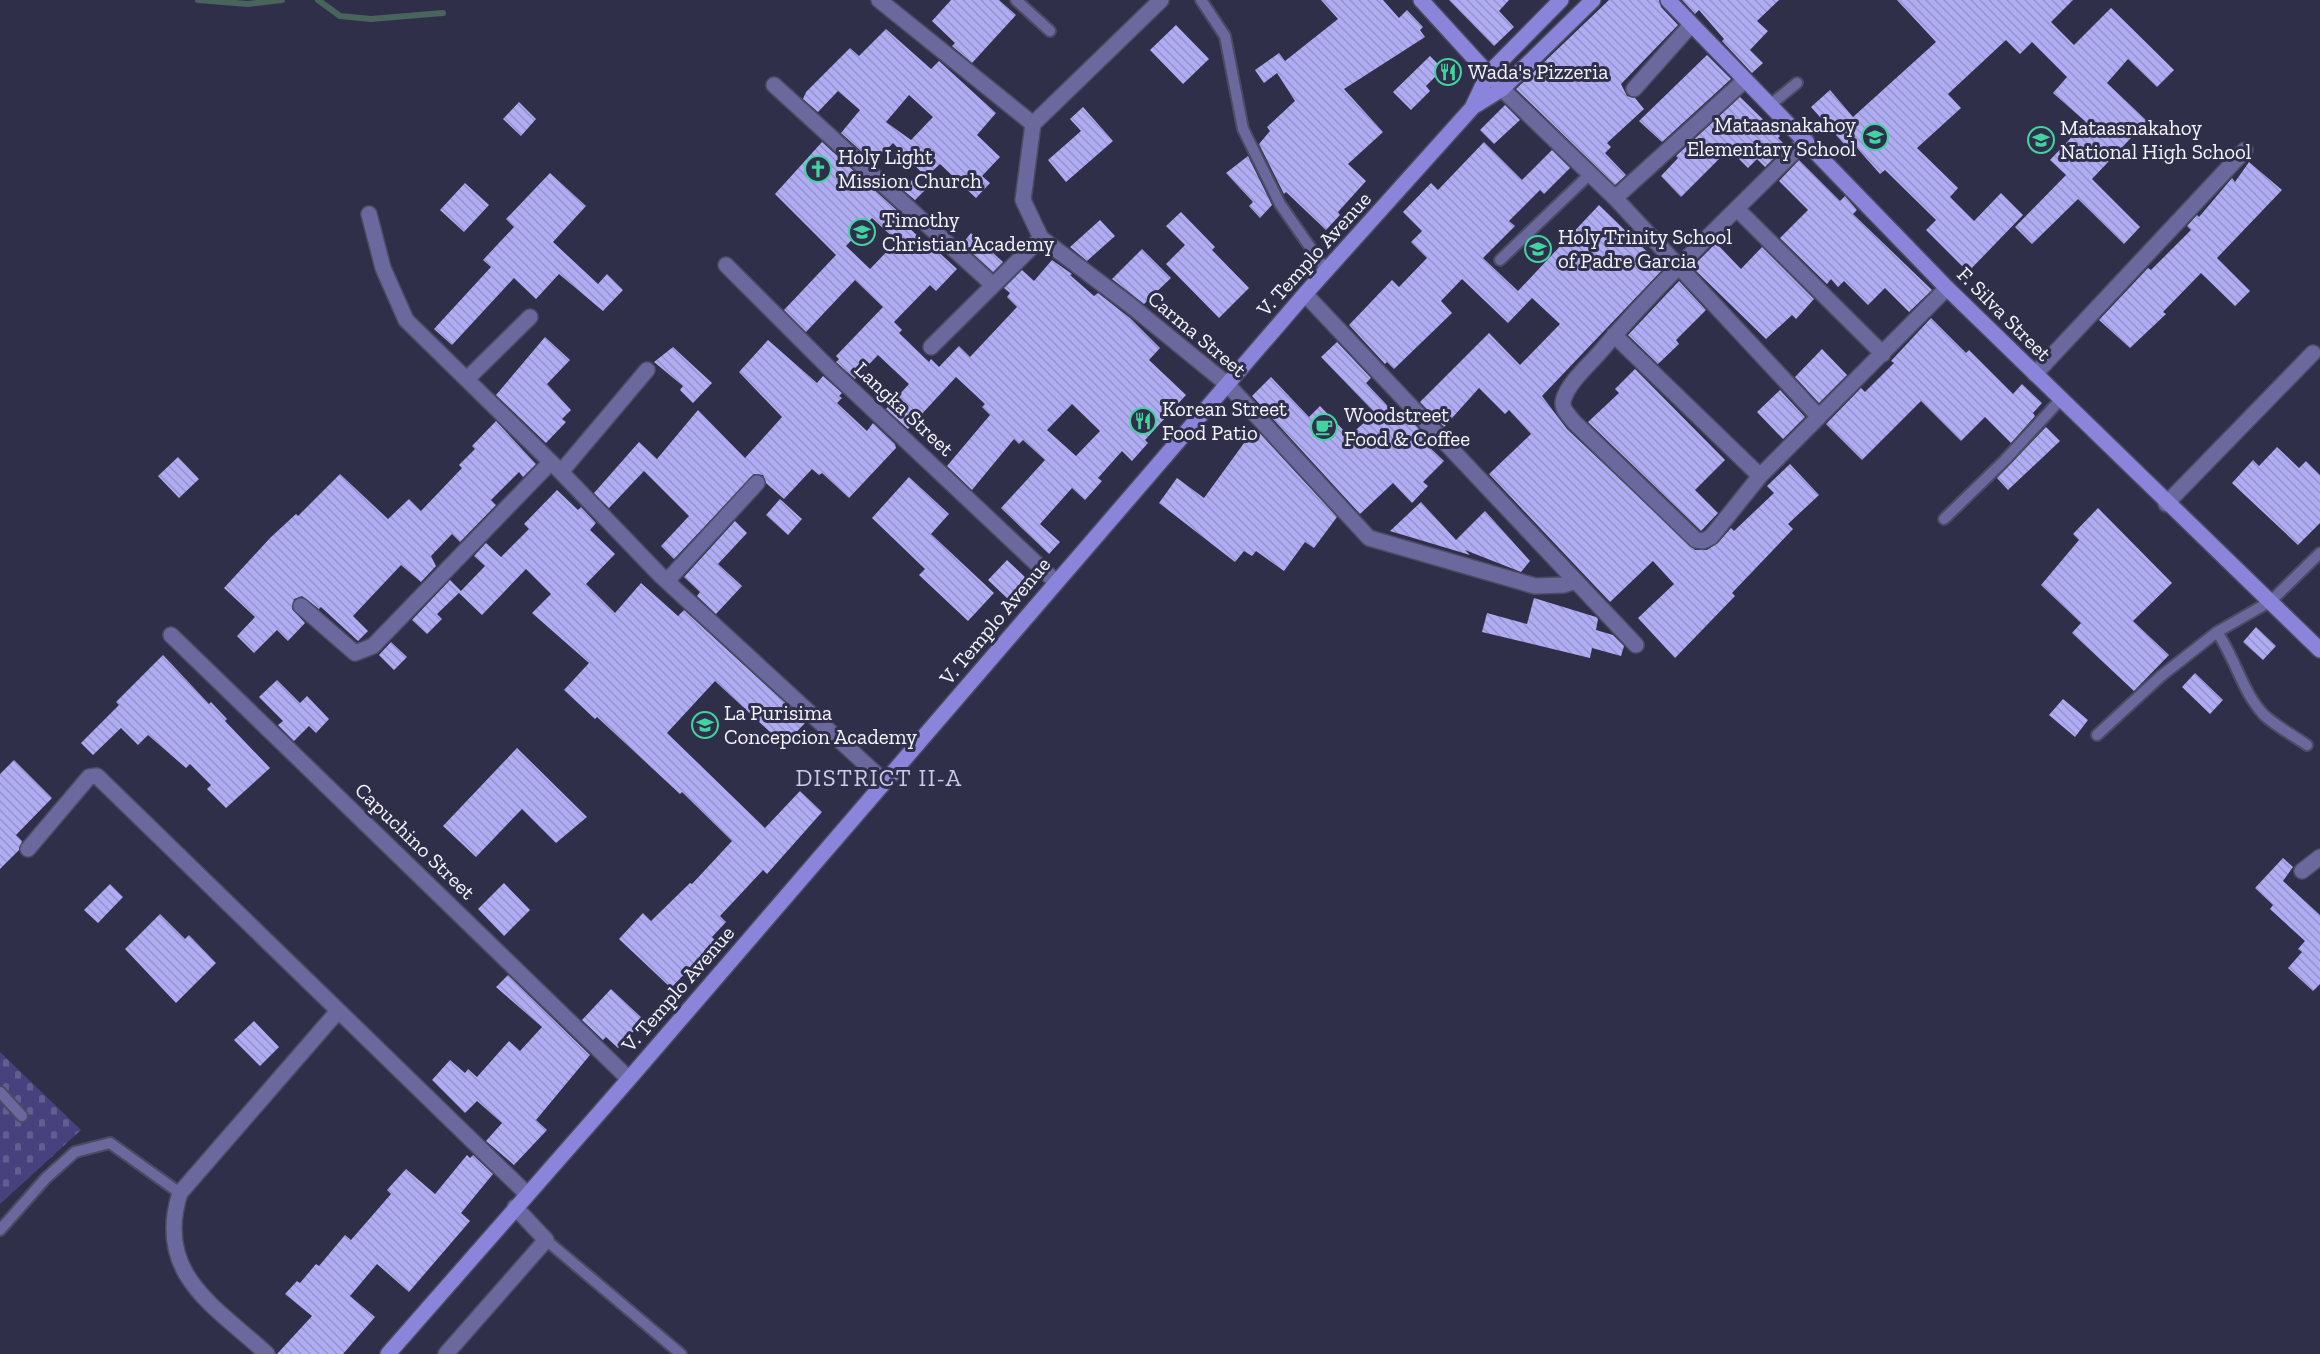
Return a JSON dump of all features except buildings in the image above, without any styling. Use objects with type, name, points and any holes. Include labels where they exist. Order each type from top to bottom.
[{"type":"main road","points":[[1421,0],[1502,89]]},
{"type":"main road","name":"V. Templo Avenue","points":[[1472,108],[1488,74],[1561,0]]},
{"type":"main road","name":"V. Templo Avenue","points":[[388,1354],[526,1193],[629,1079],[1326,270],[1472,108],[1502,89],[1593,0]]},
{"type":"main road","name":"F. Silva Street","points":[[1668,0],[1947,288],[2166,504],[2271,601],[2320,650]]},
{"type":"street","points":[[879,0],[1033,124],[1161,0]]},
{"type":"street","points":[[1634,89],[1691,25]]},
{"type":"street","points":[[1615,198],[1745,80]]},
{"type":"street","points":[[774,85],[992,284]]},
{"type":"street","points":[[1502,89],[1615,198],[1678,269],[1820,417]]},
{"type":"street","name":"Carma Street","points":[[1033,124],[1023,200],[1041,238],[1130,305],[1227,384],[1370,538],[1535,586],[1564,585],[1576,581]]},
{"type":"street","points":[[1806,140],[1614,335],[1566,392],[1562,401],[1564,409],[1698,542],[1703,541],[1711,537],[1760,476],[1947,288]]},
{"type":"street","points":[[2035,374],[2246,150]]},
{"type":"street","points":[[1737,209],[1883,354]]},
{"type":"street","points":[[369,214],[383,268],[406,320],[467,378],[667,581],[885,782]]},
{"type":"street","points":[[931,347],[992,284],[1041,238]]},
{"type":"street","name":"Langka Street","points":[[726,265],[830,369],[1056,582]]},
{"type":"street","points":[[1305,294],[1636,645]]},
{"type":"street","points":[[467,378],[530,317]]},
{"type":"street","points":[[1614,335],[1760,476]]},
{"type":"street","points":[[2166,504],[2313,353]]},
{"type":"street","points":[[301,606],[355,653],[365,651],[556,467],[647,370]]},
{"type":"street","points":[[667,581],[757,483]]},
{"type":"street","name":"Capuchino Street","points":[[171,635],[629,1079]]},
{"type":"street","points":[[28,849],[89,777],[97,776],[526,1193]]},
{"type":"street","points":[[2302,871],[2320,857]]},
{"type":"street","points":[[267,1354],[194,1286],[178,1263],[172,1227],[180,1193],[338,1011]]},
{"type":"street","points":[[446,1354],[546,1240],[514,1207]]},
{"type":"lane","points":[[1016,0],[1050,31]]},
{"type":"lane","points":[[1201,0],[1226,36],[1243,129],[1280,204],[1326,270]]},
{"type":"lane","points":[[1770,105],[1797,83]]},
{"type":"lane","points":[[1500,260],[1590,174]]},
{"type":"lane","points":[[1944,519],[2005,460],[2060,400]]},
{"type":"lane","points":[[2097,735],[2161,676],[2217,632],[2271,601],[2320,553]]},
{"type":"lane","points":[[2217,632],[2231,652],[2245,685],[2263,713],[2307,745]]},
{"type":"lane","points":[[0,1092],[22,1116]]},
{"type":"lane","points":[[0,1230],[46,1178],[75,1152],[110,1143],[180,1193]]},
{"type":"lane","points":[[546,1240],[681,1354]]},
{"type":"green space","points":[[0,1052],[81,1130],[0,1204]]},
{"type":"waterway","points":[[198,0],[248,4],[282,0]]},
{"type":"waterway","points":[[318,0],[340,16],[371,19],[443,13]]},
{"type":"place","name":"Wada's Pizzeria","points":[[1448,72]]},
{"type":"place","name":"Mataasnakahoy Elementary School","points":[[1875,137]]},
{"type":"place","name":"Mataasnakahoy National High School","points":[[2041,140]]},
{"type":"place","name":"Holy Light Mission Church","points":[[818,169]]},
{"type":"place","name":"Timothy Christian Academy","points":[[862,232]]},
{"type":"place","name":"Holy Trinity School of Padre Garcia","points":[[1538,249]]},
{"type":"place","name":"Korean Street Food Patio","points":[[1143,421]]},
{"type":"place","name":"Woodstreet Food & Coffee","points":[[1324,427]]},
{"type":"place","name":"La Purisima Concepcion Academy","points":[[705,725]]},
{"type":"district","name":"DISTRICT II-A","points":[[879,778]]}]
